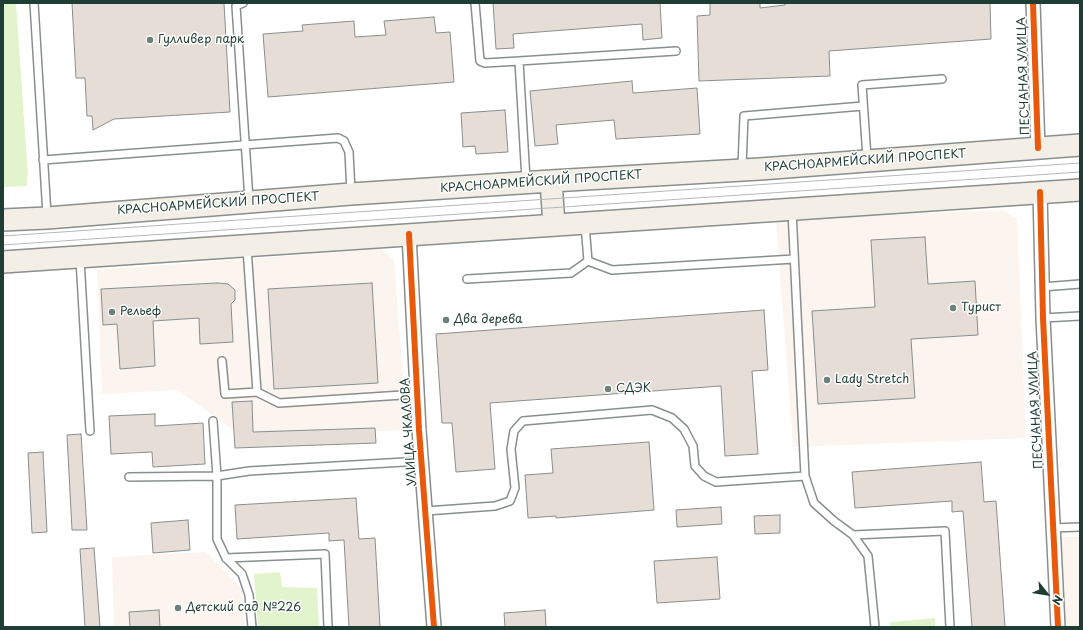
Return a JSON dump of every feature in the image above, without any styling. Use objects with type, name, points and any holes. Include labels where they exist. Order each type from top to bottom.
[{"type":"main road","name":"КРАСНОАРМЕЙСКИЙ ПРОСПЕКТ","points":[[3,220],[47,218],[249,201],[742,170],[1080,145]]},
{"type":"main road","points":[[551,181],[554,225]]},
{"type":"main road","points":[[3,262],[1080,190]]},
{"type":"street","name":"ПЕСЧАНАЯ УЛИЦА","points":[[1033,3],[1038,148]]},
{"type":"street","name":"ПЕСЧАНАЯ УЛИЦА","points":[[1040,192],[1043,318],[1058,627]]},
{"type":"street","name":"УЛИЦА ЧКАЛОВА","points":[[409,234],[422,461],[434,627]]},
{"type":"lane","points":[[34,3],[47,218]]},
{"type":"lane","points":[[243,3],[236,6],[249,201]]},
{"type":"lane","points":[[475,3],[479,58],[480,61],[485,63],[676,51]]},
{"type":"lane","points":[[519,61],[527,183]]},
{"type":"lane","points":[[867,161],[862,85],[942,79]]},
{"type":"lane","points":[[742,170],[744,116],[864,106]]},
{"type":"lane","points":[[44,160],[338,138],[344,141],[349,152],[351,194]]},
{"type":"lane","points":[[792,209],[795,299],[805,476],[814,503],[834,521],[853,535],[868,556],[873,594],[875,627]]},
{"type":"lane","points":[[585,223],[588,261]]},
{"type":"lane","points":[[247,246],[257,392]]},
{"type":"lane","points":[[80,257],[90,430]]},
{"type":"lane","points":[[588,261],[612,270],[794,259]]},
{"type":"lane","points":[[466,279],[570,273],[588,261]]},
{"type":"lane","points":[[1042,287],[1080,284]]},
{"type":"lane","points":[[1043,318],[1080,316]]},
{"type":"lane","points":[[222,361],[225,394],[257,392],[279,403],[418,394]]},
{"type":"lane","points":[[426,510],[495,506],[510,501],[515,488],[511,449],[514,431],[522,420],[652,410],[672,418],[684,429],[693,446],[695,466],[704,476],[716,482],[805,476]]},
{"type":"lane","points":[[213,421],[217,476],[217,538],[226,558],[242,574],[249,595],[252,627]]},
{"type":"lane","points":[[129,477],[217,476],[249,471],[422,461]]},
{"type":"lane","points":[[1052,528],[1080,527]]},
{"type":"lane","points":[[853,535],[945,531],[950,627]]},
{"type":"lane","points":[[226,558],[325,554],[328,627]]},
{"type":"shaded area","points":[[1002,210],[1017,219],[1026,438],[793,447],[776,220]]},
{"type":"shaded area","points":[[381,249],[394,260],[407,430],[241,436],[178,390],[102,394],[97,270]]},
{"type":"shaded area","points":[[1059,537],[1080,537],[1080,627],[1064,627]]},
{"type":"shaded area","name":"Детский сад №226","points":[[206,552],[242,589],[245,627],[114,627],[112,557]]},
{"type":"green space","points":[[3,3],[16,3],[28,177],[27,186],[3,187]]},
{"type":"green space","points":[[280,572],[282,587],[317,588],[319,627],[258,627],[254,574]]},
{"type":"green space","points":[[935,618],[935,627],[890,627],[890,622]]},
{"type":"building","name":"Гулливер парк","points":[[72,3],[224,3],[230,112],[114,119],[93,130],[92,116],[87,116],[85,78],[76,78]]},
{"type":"building","points":[[493,3],[660,3],[662,38],[643,40],[642,24],[513,34],[514,48],[496,49]]},
{"type":"building","points":[[710,3],[760,3],[760,8],[785,5],[785,3],[990,3],[991,39],[829,51],[830,76],[699,81],[697,16],[710,15]]},
{"type":"building","points":[[434,17],[436,33],[450,32],[454,82],[268,97],[263,34],[303,31],[302,25],[354,21],[355,37],[386,35],[384,21]]},
{"type":"building","points":[[632,81],[633,93],[697,88],[700,134],[616,139],[614,120],[556,125],[558,144],[535,146],[530,91]]},
{"type":"building","points":[[505,110],[508,152],[476,154],[475,146],[463,147],[461,113]]},
{"type":"building","points":[[925,237],[928,284],[975,281],[978,335],[911,339],[915,398],[818,404],[812,311],[875,307],[871,240]]},
{"type":"building","points":[[217,283],[228,284],[235,290],[235,300],[231,304],[233,342],[200,344],[199,318],[153,321],[155,366],[120,369],[117,324],[103,325],[101,289]]},
{"type":"building","points":[[372,283],[378,383],[274,389],[268,289]]},
{"type":"building","points":[[764,310],[768,370],[752,371],[758,454],[725,456],[721,386],[490,403],[495,469],[456,472],[452,423],[442,423],[436,334]]},
{"type":"building","points":[[252,401],[253,432],[375,428],[376,443],[235,448],[232,402]]},
{"type":"building","points":[[155,414],[155,426],[203,423],[205,464],[153,467],[152,452],[111,454],[109,416]]},
{"type":"building","points":[[81,434],[87,530],[72,530],[67,435]]},
{"type":"building","points":[[649,442],[654,510],[556,518],[556,516],[528,518],[525,475],[553,473],[551,449]]},
{"type":"building","points":[[43,452],[47,532],[32,533],[28,453]]},
{"type":"building","points":[[981,462],[984,502],[996,501],[1005,627],[972,627],[963,511],[952,512],[952,501],[855,508],[852,472]]},
{"type":"building","points":[[356,498],[359,539],[375,538],[380,627],[349,627],[344,540],[329,541],[329,533],[237,539],[235,505]]},
{"type":"building","points":[[721,507],[722,524],[677,527],[676,510]]},
{"type":"building","points":[[780,515],[780,533],[755,534],[754,516]]},
{"type":"building","points":[[188,520],[190,550],[153,553],[151,523]]},
{"type":"building","points":[[94,548],[100,627],[85,627],[80,549]]},
{"type":"building","points":[[717,557],[720,599],[657,603],[654,561]]},
{"type":"building","points":[[159,610],[160,627],[130,627],[129,612]]},
{"type":"building","points":[[545,610],[546,627],[505,627],[504,613]]},
{"type":"tram line","points":[[3,236],[1080,163]]},
{"type":"tram line","points":[[3,245],[1080,172]]},
{"type":"cycle path","points":[[1033,3],[1038,148]]},
{"type":"cycle path","points":[[1040,192],[1043,318],[1058,627]]},
{"type":"cycle path","points":[[409,234],[419,430],[434,627]]},
{"type":"place","name":"Гулливер парк","points":[[150,40]]},
{"type":"place","name":"Турист","points":[[953,308]]},
{"type":"place","name":"Рельеф","points":[[112,312]]},
{"type":"place","name":"Два дерева","points":[[446,320]]},
{"type":"place","name":"Lady Stretch","points":[[827,380]]},
{"type":"place","name":"СДЭК","points":[[608,389]]},
{"type":"place","name":"Детский сад №226","points":[[178,608]]}]
